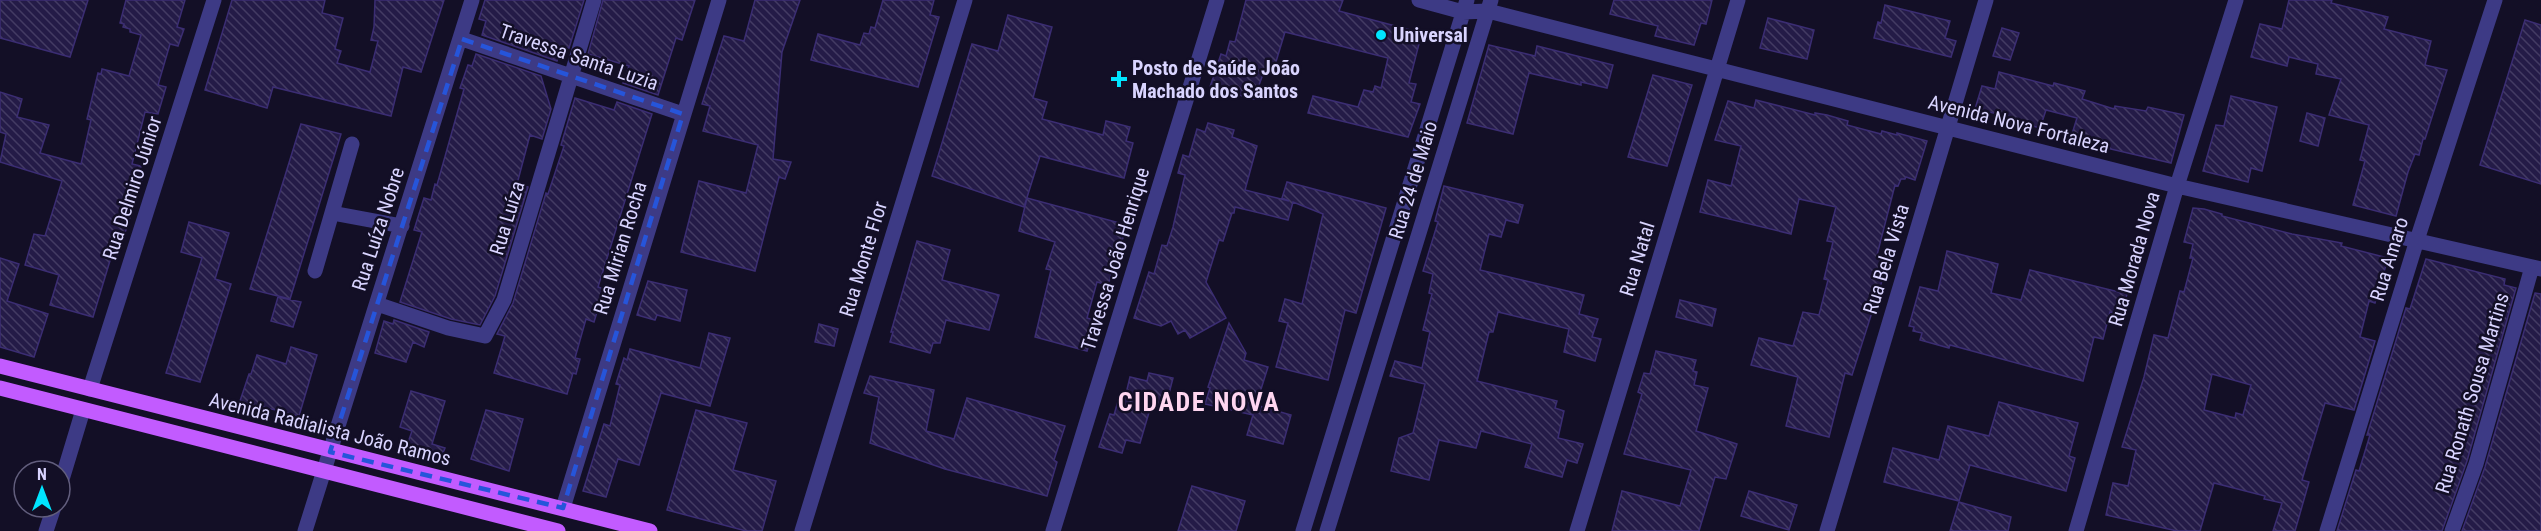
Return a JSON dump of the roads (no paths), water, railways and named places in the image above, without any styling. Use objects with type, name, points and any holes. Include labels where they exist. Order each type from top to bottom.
[{"type":"main road","name":"Avenida Radialista João Ramos","points":[[0,366],[330,452],[650,531]]},
{"type":"main road","points":[[0,388],[553,530]]},
{"type":"street","name":"Rua Delmiro Júnior","points":[[90,389],[214,0]]},
{"type":"street","name":"Rua Luíza Nobre","points":[[305,531],[462,39],[472,0]]},
{"type":"street","name":"Rua Luíza","points":[[377,304],[448,328],[485,336],[504,300],[594,0]]},
{"type":"street","name":"Rua Mirian Rocha","points":[[563,508],[719,0]]},
{"type":"street","name":"Rua Monte Flor","points":[[802,531],[965,0]]},
{"type":"street","name":"Travessa João Henrique","points":[[1053,531],[1217,0]]},
{"type":"street","name":"Avenida Nova Fortaleza","points":[[1419,0],[1465,6],[1487,4],[1716,70],[2177,186],[2536,268]]},
{"type":"street","name":"Rua Natal","points":[[1576,531],[1738,0]]},
{"type":"street","name":"Rua Bela Vista","points":[[1827,531],[1986,0]]},
{"type":"street","name":"Rua Morada Nova","points":[[2076,531],[2177,186],[2236,0]]},
{"type":"street","name":"Rua Amaro","points":[[2327,531],[2417,240],[2495,0]]},
{"type":"street","name":"Rua 24 de Maio","points":[[1327,531],[1487,4]]},
{"type":"street","name":"Rua 24 de Maio","points":[[1303,531],[1465,6]]},
{"type":"street","name":"Travessa Santa Luzia","points":[[462,39],[683,114]]},
{"type":"street","points":[[315,271],[352,144]]},
{"type":"street","points":[[1418,158],[1440,164]]},
{"type":"street","points":[[332,213],[402,226]]},
{"type":"street","name":"Rua Ronath Sousa Martins","points":[[2452,531],[2476,464],[2536,268]]},
{"type":"street","points":[[1354,365],[1376,372]]},
{"type":"street","points":[[68,459],[83,410]]},
{"type":"place","name":"Universal","points":[[1381,35]]},
{"type":"place","name":"Posto de Saúde João Machado dos Santos","points":[[1119,79]]},
{"type":"district","name":"CIDADE NOVA","points":[[1199,402]]}]
